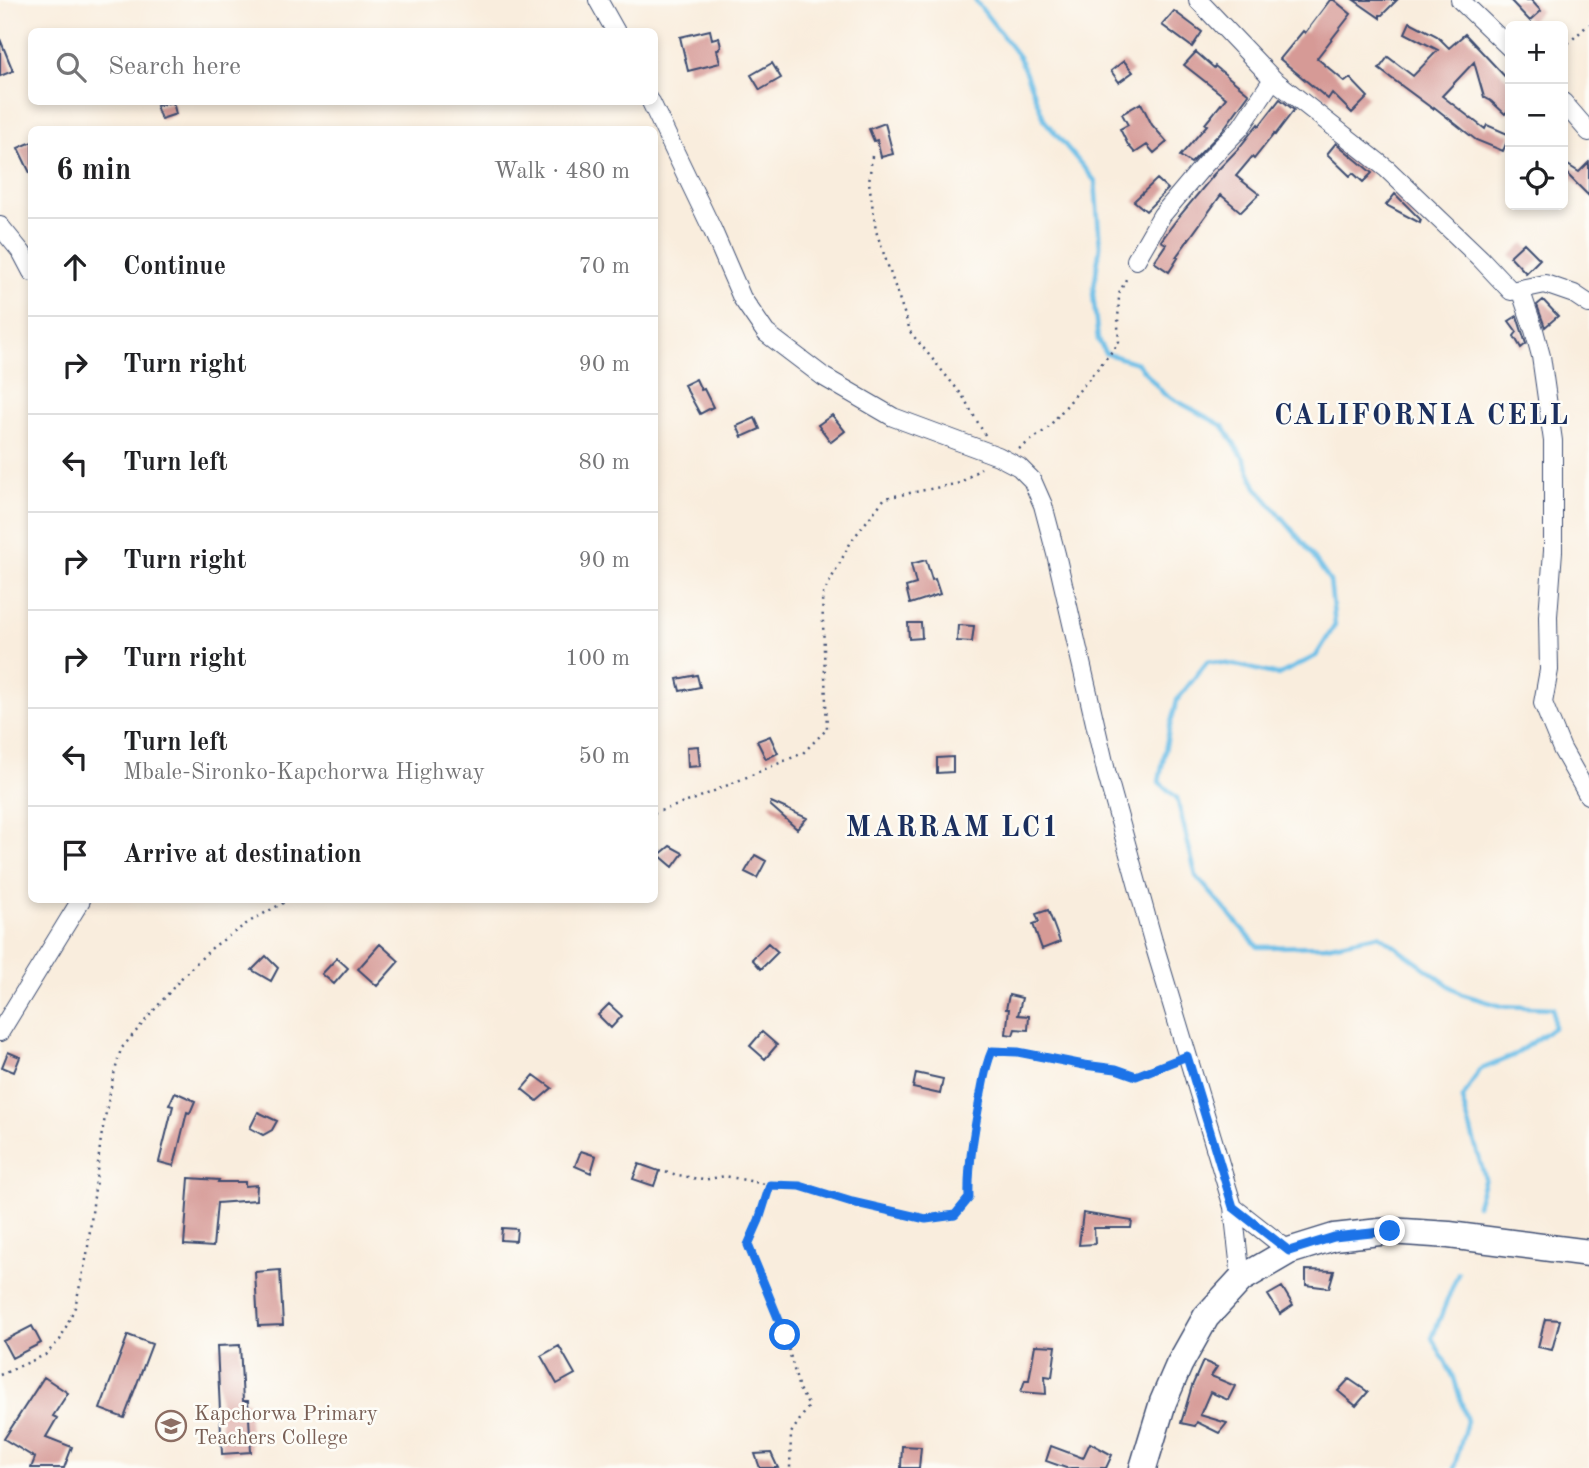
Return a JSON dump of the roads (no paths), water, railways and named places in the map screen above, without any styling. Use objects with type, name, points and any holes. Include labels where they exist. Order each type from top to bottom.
[{"type":"main road","points":[[1143,1468],[1163,1402],[1179,1365],[1206,1317],[1241,1279],[1289,1251],[1334,1237],[1390,1231],[1449,1235],[1589,1253]]},
{"type":"street","points":[[598,0],[614,28]]},
{"type":"street","points":[[1198,0],[1273,79],[1387,169],[1511,291],[1545,284],[1574,294],[1589,304]]},
{"type":"street","points":[[1460,0],[1505,43]]},
{"type":"street","points":[[1136,260],[1162,215],[1241,127],[1273,79]]},
{"type":"street","points":[[652,105],[742,298],[766,333],[824,377],[893,416],[1001,458],[1019,467],[1031,481],[1043,505],[1056,554],[1106,771],[1153,941],[1233,1207],[1241,1279]]},
{"type":"street","points":[[1568,108],[1589,132]]},
{"type":"street","points":[[0,226],[28,264]]},
{"type":"street","points":[[1520,289],[1541,356],[1553,441],[1549,670],[1543,704],[1562,749],[1589,795]]},
{"type":"street","points":[[0,1032],[79,903]]},
{"type":"street","points":[[1233,1207],[1289,1251]]},
{"type":"waterway","points":[[975,0],[1019,57],[1045,121],[1095,181],[1100,246],[1093,294],[1098,340],[1105,353],[1137,363],[1164,394],[1223,426],[1244,459],[1256,487],[1304,544],[1330,581],[1335,625],[1316,656],[1278,675],[1208,661],[1177,700],[1159,782],[1177,798],[1196,876],[1258,947],[1326,946],[1379,935],[1461,994],[1501,1006],[1553,1008],[1554,1027],[1513,1056],[1479,1070],[1462,1100],[1485,1178],[1477,1205]]},
{"type":"waterway","points":[[1454,1468],[1467,1421],[1454,1378],[1432,1338],[1458,1273]]},
{"type":"place","name":"Kapchorwa Primary Teachers College","points":[[171,1426]]},
{"type":"district","name":"CALIFORNIA CELL","points":[[1422,417]]},
{"type":"district","name":"MARRAM LC1","points":[[953,829]]}]
